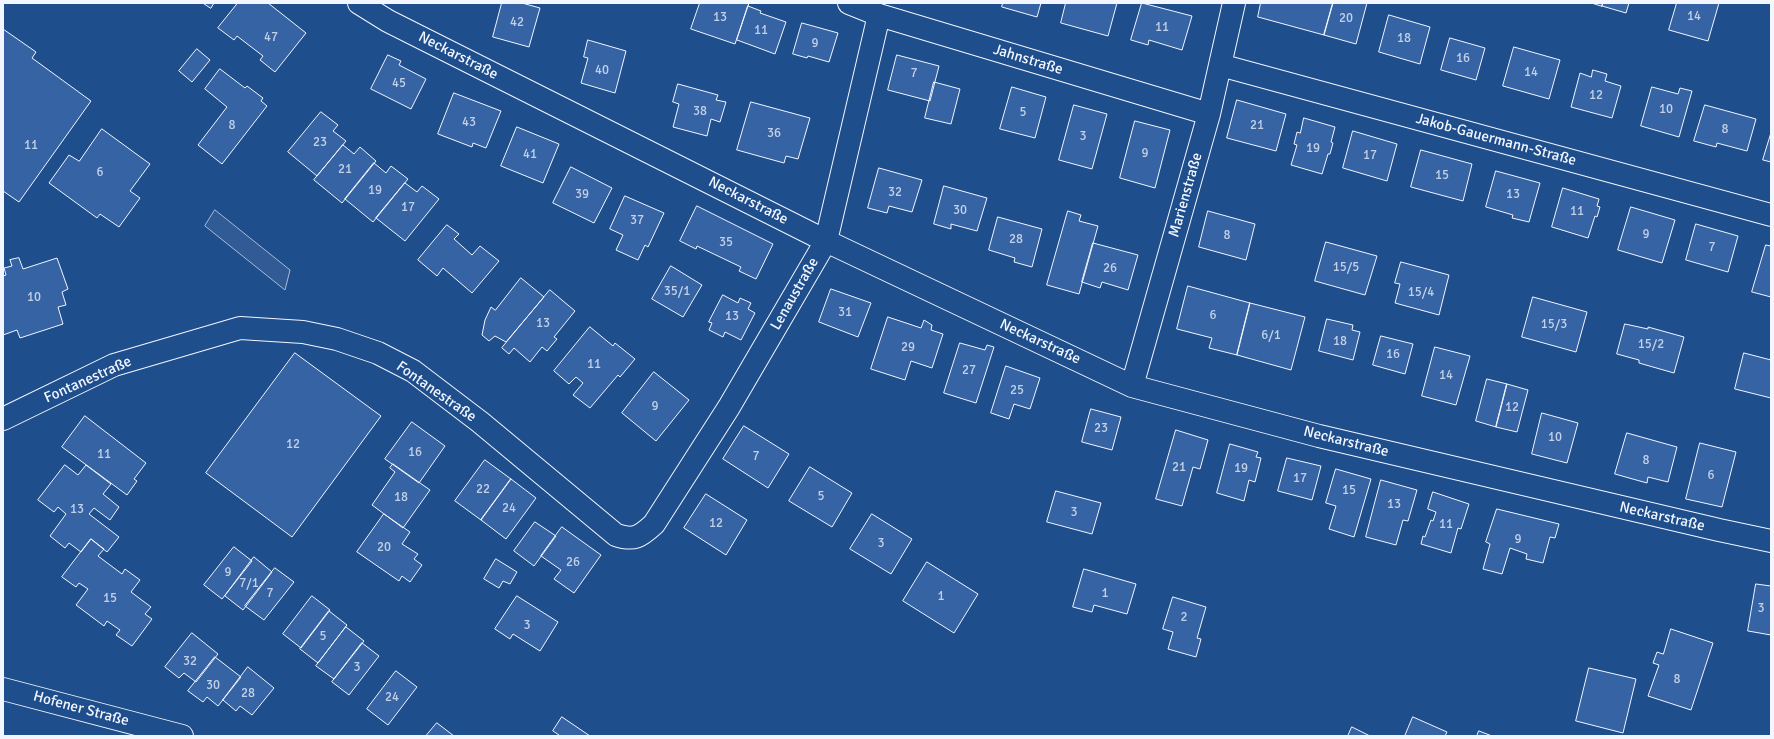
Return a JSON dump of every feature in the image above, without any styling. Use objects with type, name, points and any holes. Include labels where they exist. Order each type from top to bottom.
[{"type":"street","name":"Neckarstraße","points":[[360,3],[390,12],[826,241],[1132,386],[1319,436],[1771,541]]},
{"type":"street","name":"Jahnstraße","points":[[849,3],[879,15],[1209,114]]},
{"type":"street","name":"Marienstraße","points":[[1132,386],[1209,114],[1234,3]]},
{"type":"street","name":"Lenaustraße","points":[[635,538],[644,534],[654,524],[729,407],[826,241],[879,15]]},
{"type":"street","name":"Jakob-Gauermann-Straße","points":[[1220,65],[1771,215]]},
{"type":"street","name":"Fontanestraße","points":[[3,419],[114,365],[232,330],[240,328],[303,332],[337,339],[378,353],[413,371],[480,422],[616,535],[626,538],[635,538]]},
{"type":"street","name":"Hofener Straße","points":[[3,688],[182,736]]},
{"type":"shaded area","points":[[215,210],[290,270],[285,290],[205,226]]},
{"type":"building","points":[[203,3],[214,3],[211,8]]},
{"type":"building","points":[[238,3],[268,3],[306,33],[275,72],[260,60],[263,56],[237,36],[234,40],[218,28]]},
{"type":"building","points":[[502,3],[522,3],[540,8],[529,47],[493,37]]},
{"type":"building","points":[[700,3],[749,3],[735,44],[691,29]]},
{"type":"building","points":[[1003,3],[1041,3],[1037,17],[1002,7]]},
{"type":"building","points":[[1066,3],[1117,3],[1108,36],[1061,23]]},
{"type":"building","points":[[1142,3],[1192,16],[1182,50],[1149,40],[1148,45],[1131,40]]},
{"type":"building","points":[[1261,3],[1333,3],[1324,35],[1258,17]]},
{"type":"building","points":[[1333,3],[1367,3],[1356,44],[1324,35]]},
{"type":"building","points":[[1592,3],[1603,3],[1602,6]]},
{"type":"building","points":[[1603,3],[1629,3],[1626,13],[1602,6]]},
{"type":"building","points":[[1677,3],[1719,3],[1708,41],[1669,30]]},
{"type":"building","points":[[748,6],[761,11],[760,13],[786,22],[775,54],[737,40]]},
{"type":"building","points":[[1389,15],[1430,27],[1420,64],[1379,52]]},
{"type":"building","points":[[802,23],[838,33],[829,62],[808,56],[807,58],[793,54]]},
{"type":"building","points":[[3,29],[36,52],[32,58],[91,101],[19,202],[3,191]]},
{"type":"building","points":[[1450,38],[1485,48],[1476,80],[1441,70]]},
{"type":"building","points":[[588,40],[626,51],[615,93],[581,83],[588,58],[584,57]]},
{"type":"building","points":[[1514,47],[1560,60],[1549,99],[1503,86]]},
{"type":"building","points":[[197,49],[210,60],[192,82],[179,71]]},
{"type":"building","points":[[388,55],[401,61],[399,65],[426,79],[411,109],[371,89]]},
{"type":"building","points":[[897,55],[939,66],[930,101],[888,90]]},
{"type":"building","points":[[220,69],[245,88],[247,86],[263,98],[261,101],[267,106],[222,164],[198,145],[227,107],[205,89]]},
{"type":"building","points":[[1593,70],[1607,74],[1605,81],[1621,86],[1612,118],[1571,107],[1580,73],[1591,77]]},
{"type":"building","points":[[934,82],[960,89],[951,124],[925,118]]},
{"type":"building","points":[[678,84],[718,95],[716,100],[726,102],[720,122],[711,119],[707,136],[673,127],[679,104],[673,102]]},
{"type":"building","points":[[1012,87],[1046,97],[1035,138],[1000,129]]},
{"type":"building","points":[[1652,87],[1678,94],[1680,88],[1692,91],[1679,137],[1641,126]]},
{"type":"building","points":[[454,93],[501,111],[486,148],[473,143],[472,147],[438,134]]},
{"type":"building","points":[[1237,100],[1286,114],[1276,151],[1227,138]]},
{"type":"building","points":[[751,102],[810,118],[798,159],[786,156],[784,163],[737,150]]},
{"type":"building","points":[[1074,105],[1107,114],[1092,169],[1059,160]]},
{"type":"building","points":[[1705,105],[1756,119],[1747,151],[1717,143],[1716,147],[1694,141]]},
{"type":"building","points":[[321,112],[338,125],[333,131],[346,141],[317,176],[288,152]]},
{"type":"building","points":[[1304,118],[1335,127],[1331,142],[1333,143],[1330,154],[1328,154],[1322,174],[1291,165],[1297,145],[1294,144],[1297,132],[1300,133]]},
{"type":"building","points":[[1135,121],[1170,130],[1155,188],[1120,178]]},
{"type":"building","points":[[517,127],[559,144],[543,183],[501,166]]},
{"type":"building","points":[[102,129],[150,164],[130,191],[140,198],[119,227],[100,214],[97,218],[49,183],[69,155],[79,161]]},
{"type":"building","points":[[1353,131],[1397,144],[1387,181],[1343,168]]},
{"type":"building","points":[[1771,133],[1771,162],[1763,160]]},
{"type":"building","points":[[343,145],[354,154],[360,147],[376,161],[342,203],[314,180]]},
{"type":"building","points":[[1421,150],[1472,164],[1463,201],[1411,187]]},
{"type":"building","points":[[374,163],[386,173],[391,166],[408,179],[373,222],[345,199]]},
{"type":"building","points":[[571,167],[612,188],[594,223],[553,203]]},
{"type":"building","points":[[879,168],[922,180],[912,212],[889,206],[887,213],[868,208]]},
{"type":"building","points":[[1496,171],[1540,183],[1529,222],[1512,218],[1513,215],[1486,207]]},
{"type":"building","points":[[405,183],[417,192],[422,186],[439,199],[405,241],[376,218]]},
{"type":"building","points":[[944,186],[987,198],[977,231],[951,224],[951,229],[934,224]]},
{"type":"building","points":[[1563,188],[1599,199],[1597,206],[1600,207],[1597,217],[1595,216],[1588,238],[1552,227]]},
{"type":"building","points":[[625,196],[664,213],[648,247],[645,245],[638,260],[616,250],[623,235],[610,229]]},
{"type":"building","points":[[697,206],[773,244],[756,279],[739,271],[741,267],[697,246],[696,249],[680,241]]},
{"type":"building","points":[[1631,207],[1675,220],[1662,263],[1618,250]]},
{"type":"building","points":[[1068,211],[1081,215],[1079,221],[1098,226],[1079,294],[1047,285]]},
{"type":"building","points":[[1208,211],[1255,224],[1246,260],[1199,247]]},
{"type":"building","points":[[998,217],[1042,229],[1032,267],[1014,262],[1015,258],[989,250]]},
{"type":"building","points":[[1696,224],[1738,236],[1728,272],[1686,260]]},
{"type":"building","points":[[447,225],[459,234],[454,239],[472,255],[480,246],[499,261],[472,293],[443,268],[437,276],[418,260]]},
{"type":"building","points":[[1326,242],[1377,256],[1365,295],[1315,281]]},
{"type":"building","points":[[1093,243],[1138,255],[1128,290],[1102,282],[1100,288],[1082,282]]},
{"type":"building","points":[[1766,245],[1771,246],[1771,297],[1752,292]]},
{"type":"building","points":[[19,258],[23,269],[57,258],[68,289],[62,292],[66,305],[58,307],[63,324],[20,338],[17,330],[3,335],[3,276],[6,275],[4,268],[12,266],[10,260]]},
{"type":"building","points":[[1401,262],[1449,275],[1439,315],[1395,303],[1400,284],[1395,283]]},
{"type":"building","points":[[671,266],[702,285],[683,317],[652,299]]},
{"type":"building","points":[[521,278],[544,297],[506,342],[495,336],[489,341],[482,335],[485,320],[491,307],[495,310]]},
{"type":"building","points":[[1188,286],[1250,303],[1237,355],[1209,348],[1212,338],[1177,329]]},
{"type":"building","points":[[831,289],[871,303],[858,337],[819,322]]},
{"type":"building","points":[[550,290],[575,311],[554,337],[557,339],[547,351],[542,347],[530,362],[514,348],[509,354],[502,348]]},
{"type":"building","points":[[723,295],[738,303],[740,298],[751,303],[748,309],[755,313],[741,340],[725,332],[723,337],[709,330],[712,323],[709,322]]},
{"type":"building","points":[[1533,297],[1587,312],[1576,352],[1522,337]]},
{"type":"building","points":[[1250,303],[1305,317],[1291,370],[1237,355]]},
{"type":"building","points":[[888,317],[921,328],[924,320],[932,325],[931,330],[943,334],[932,368],[911,361],[905,380],[871,369]]},
{"type":"building","points":[[1327,319],[1353,325],[1352,330],[1360,332],[1353,360],[1319,351]]},
{"type":"building","points":[[1625,324],[1648,329],[1648,327],[1684,337],[1674,373],[1639,363],[1639,360],[1617,354]]},
{"type":"building","points":[[590,327],[613,346],[615,343],[635,359],[620,377],[618,375],[590,408],[573,395],[583,383],[576,377],[569,384],[554,371]]},
{"type":"building","points":[[1381,336],[1413,344],[1405,374],[1373,365]]},
{"type":"building","points":[[960,343],[985,350],[987,345],[994,347],[976,403],[944,393]]},
{"type":"building","points":[[1435,347],[1470,356],[1456,405],[1422,396]]},
{"type":"building","points":[[295,353],[381,416],[292,537],[206,473]]},
{"type":"building","points":[[1744,353],[1771,360],[1771,398],[1735,389]]},
{"type":"building","points":[[1006,366],[1040,378],[1030,409],[1014,404],[1009,419],[991,413]]},
{"type":"building","points":[[654,372],[689,400],[656,441],[622,413]]},
{"type":"building","points":[[1487,379],[1507,384],[1496,427],[1476,421]]},
{"type":"building","points":[[1507,384],[1528,390],[1517,432],[1496,427]]},
{"type":"building","points":[[1091,409],[1121,417],[1112,450],[1082,442]]},
{"type":"building","points":[[1542,413],[1578,423],[1567,463],[1532,454]]},
{"type":"building","points":[[85,416],[146,463],[134,479],[137,481],[127,495],[62,447]]},
{"type":"building","points":[[412,422],[445,446],[419,483],[385,459]]},
{"type":"building","points":[[744,426],[789,454],[768,488],[723,459]]},
{"type":"building","points":[[1176,430],[1208,440],[1200,469],[1193,467],[1182,506],[1156,499]]},
{"type":"building","points":[[1627,433],[1677,447],[1668,482],[1648,477],[1647,483],[1615,474]]},
{"type":"building","points":[[1700,443],[1736,452],[1722,507],[1686,499]]},
{"type":"building","points":[[1230,444],[1258,452],[1256,457],[1261,458],[1255,482],[1249,480],[1244,501],[1217,493]]},
{"type":"building","points":[[1287,458],[1321,466],[1312,500],[1278,491]]},
{"type":"building","points":[[485,460],[511,479],[481,520],[455,501]]},
{"type":"building","points":[[393,464],[430,490],[403,528],[372,505],[395,472],[390,468]]},
{"type":"building","points":[[65,465],[78,475],[86,465],[111,484],[103,494],[119,507],[110,520],[94,508],[89,514],[119,537],[107,552],[91,539],[81,552],[69,543],[65,548],[50,536],[66,514],[58,507],[54,512],[38,500]]},
{"type":"building","points":[[810,467],[852,493],[832,527],[789,501]]},
{"type":"building","points":[[1336,469],[1371,479],[1354,537],[1329,529],[1336,506],[1326,503]]},
{"type":"building","points":[[511,479],[536,498],[506,539],[481,520]]},
{"type":"building","points":[[1381,480],[1417,490],[1408,521],[1403,520],[1396,545],[1366,537]]},
{"type":"building","points":[[1056,491],[1101,503],[1092,534],[1047,522]]},
{"type":"building","points":[[1433,492],[1469,504],[1461,529],[1458,528],[1451,553],[1421,544],[1423,536],[1425,537],[1431,520],[1433,521],[1436,512],[1428,509]]},
{"type":"building","points":[[706,494],[747,520],[726,555],[684,528]]},
{"type":"building","points":[[1497,509],[1559,524],[1555,538],[1550,537],[1543,563],[1526,559],[1527,554],[1510,548],[1502,574],[1483,569],[1490,544],[1486,542]]},
{"type":"building","points":[[384,514],[410,532],[402,544],[418,554],[414,559],[422,565],[410,582],[402,576],[399,581],[357,552]]},
{"type":"building","points":[[872,514],[912,539],[891,574],[850,549]]},
{"type":"building","points":[[535,522],[556,536],[534,566],[514,551]]},
{"type":"building","points":[[562,527],[601,555],[574,593],[554,579],[561,570],[541,556]]},
{"type":"building","points":[[91,539],[104,549],[98,556],[122,574],[125,569],[140,580],[131,592],[151,607],[145,614],[152,619],[132,646],[116,635],[120,630],[107,621],[104,626],[76,605],[88,589],[79,583],[76,587],[62,577]]},
{"type":"building","points":[[234,547],[252,561],[222,599],[204,585]]},
{"type":"building","points":[[254,557],[272,572],[243,610],[225,596]]},
{"type":"building","points":[[496,559],[517,572],[510,584],[503,581],[499,588],[484,579]]},
{"type":"building","points":[[927,562],[978,594],[954,633],[903,601]]},
{"type":"building","points":[[275,568],[294,582],[264,620],[245,606]]},
{"type":"building","points":[[1084,569],[1136,584],[1127,614],[1094,605],[1092,612],[1073,607]]},
{"type":"building","points":[[1756,584],[1771,586],[1771,635],[1748,631]]},
{"type":"building","points":[[312,596],[330,610],[301,648],[283,634]]},
{"type":"building","points":[[517,596],[558,622],[540,651],[513,634],[510,639],[495,629]]},
{"type":"building","points":[[1173,597],[1206,607],[1197,638],[1201,639],[1196,657],[1168,649],[1173,632],[1163,629]]},
{"type":"building","points":[[329,611],[347,625],[318,663],[300,649]]},
{"type":"building","points":[[346,627],[364,641],[334,679],[316,666]]},
{"type":"building","points":[[1671,629],[1713,643],[1691,710],[1648,696],[1659,665],[1653,663],[1657,652],[1663,654]]},
{"type":"building","points":[[192,633],[218,654],[196,682],[184,673],[179,678],[165,667]]},
{"type":"building","points":[[362,643],[379,656],[349,695],[332,682]]},
{"type":"building","points":[[215,657],[241,677],[218,706],[207,697],[203,702],[188,691]]},
{"type":"building","points":[[248,667],[274,688],[252,715],[240,706],[236,711],[223,700]]},
{"type":"building","points":[[1589,668],[1636,679],[1623,733],[1576,721]]},
{"type":"building","points":[[396,671],[417,687],[388,725],[367,709]]},
{"type":"building","points":[[562,717],[590,736],[558,736],[559,735],[553,731]]},
{"type":"building","points":[[1413,717],[1447,732],[1445,736],[1405,736]]},
{"type":"building","points":[[437,723],[454,736],[426,736]]},
{"type":"building","points":[[1352,727],[1370,736],[1348,736]]},
{"type":"building","points":[[1479,731],[1492,736],[1477,736]]}]
